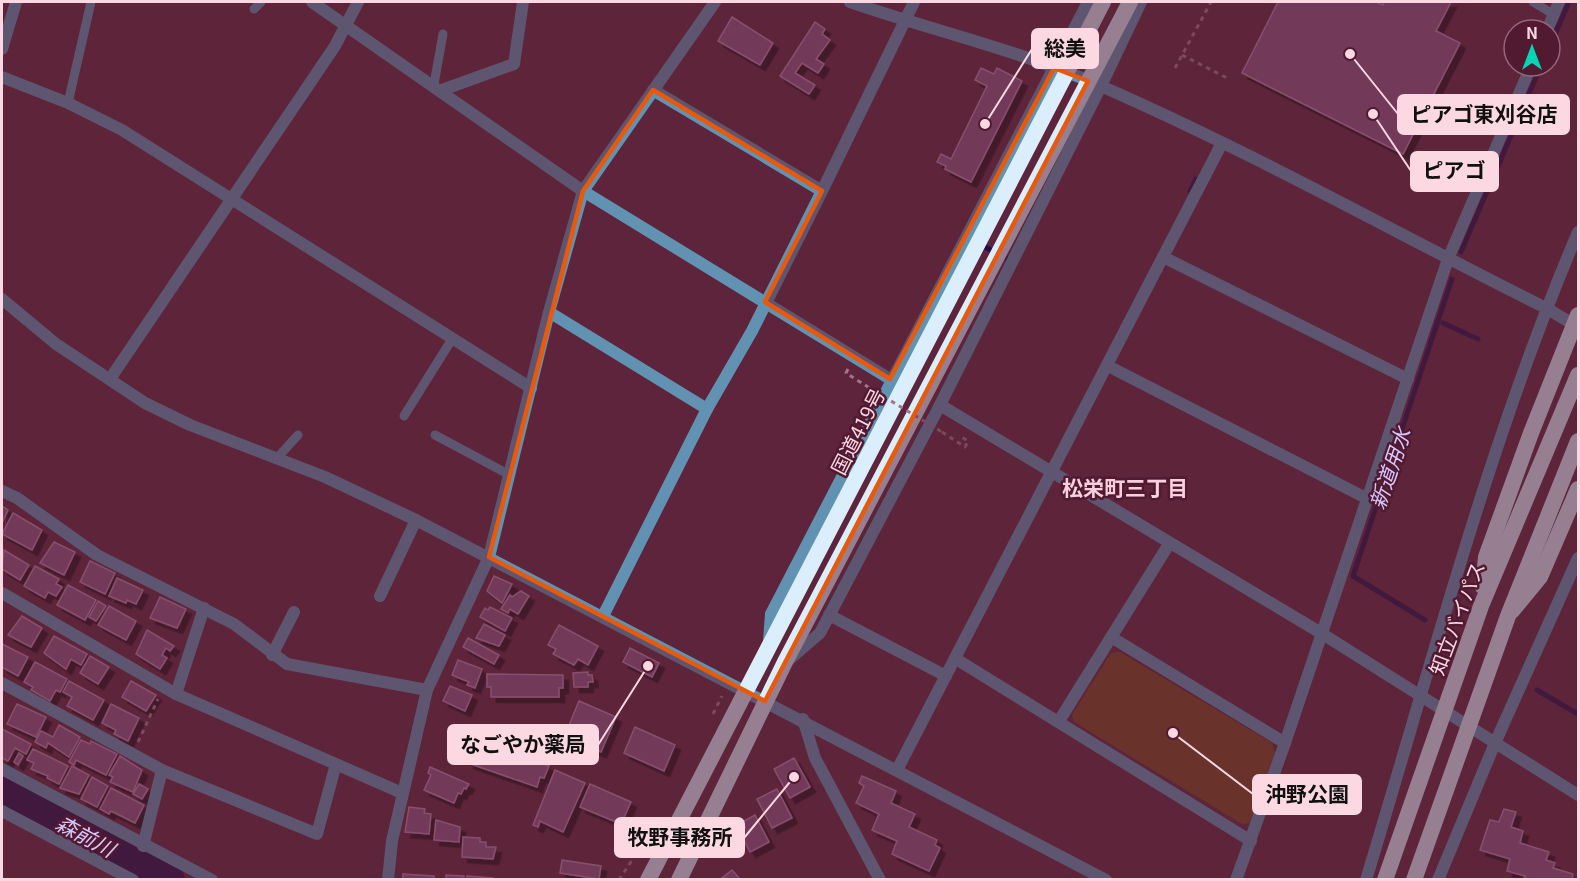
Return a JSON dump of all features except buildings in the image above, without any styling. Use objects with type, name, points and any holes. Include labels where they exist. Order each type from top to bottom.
[{"type":"highway","name":"国道419号","points":[[648,879],[748,692],[1059,70],[1103,2]]},
{"type":"highway","points":[[679,879],[785,662],[1095,83],[1130,2]]},
{"type":"highway","points":[[1481,606],[1486,557],[1531,433],[1578,315]]},
{"type":"highway","name":"知立バイパス","points":[[1386,879],[1481,606],[1578,375]]},
{"type":"highway","points":[[1413,879],[1508,616],[1578,441]]},
{"type":"highway","points":[[1508,616],[1540,577],[1578,489]]},
{"type":"street","points":[[2,49],[16,2]]},
{"type":"street","points":[[312,2],[438,87],[583,191],[890,379]]},
{"type":"street","points":[[110,379],[335,46],[358,2]]},
{"type":"street","points":[[438,87],[514,64],[523,2]]},
{"type":"street","points":[[388,879],[392,841],[402,793],[428,690],[489,557],[549,312],[583,191],[715,2]]},
{"type":"street","points":[[850,2],[1095,83],[1222,143],[1546,308],[1578,327]]},
{"type":"street","points":[[603,616],[707,410],[822,191],[914,2]]},
{"type":"street","points":[[768,651],[771,614],[890,379],[1059,70],[1088,2]]},
{"type":"street","points":[[785,662],[820,633],[940,405],[1095,83],[1141,2]]},
{"type":"street","points":[[1552,18],[1559,2]]},
{"type":"street","points":[[2,77],[68,103],[122,130],[531,388]]},
{"type":"street","points":[[1236,879],[1285,743],[1448,259],[1526,78]]},
{"type":"street","points":[[653,90],[822,191]]},
{"type":"street","points":[[897,770],[1222,143]]},
{"type":"street","points":[[1366,879],[1422,695],[1442,618],[1546,308],[1578,232]]},
{"type":"street","points":[[1163,257],[1408,379]]},
{"type":"street","points":[[2,299],[56,344],[145,403],[190,425],[278,457],[416,520],[803,719],[1106,879]]},
{"type":"street","points":[[549,312],[707,410]]},
{"type":"street","points":[[1108,366],[1368,499]]},
{"type":"street","points":[[940,405],[1168,544],[1321,633],[1578,795]]},
{"type":"street","points":[[2,491],[17,498],[97,555],[234,624],[272,655],[287,664],[428,690]]},
{"type":"street","points":[[380,596],[416,520]]},
{"type":"street","points":[[1059,721],[1168,544]]},
{"type":"street","points":[[1438,879],[1495,743],[1578,558]]},
{"type":"street","points":[[2,593],[176,694],[402,793]]},
{"type":"street","points":[[176,694],[204,608]]},
{"type":"street","points":[[272,655],[294,612]]},
{"type":"street","points":[[829,615],[946,676]]},
{"type":"street","points":[[1112,637],[1285,743]]},
{"type":"street","points":[[956,659],[1251,841]]},
{"type":"street","points":[[2,683],[162,770],[317,834],[336,764]]},
{"type":"street","points":[[803,719],[815,758],[880,879]]},
{"type":"street","points":[[2,769],[143,846],[212,879]]},
{"type":"street","points":[[143,846],[162,770]]},
{"type":"street","points":[[2,811],[132,879]]},
{"type":"lane","points":[[68,103],[91,2]]},
{"type":"lane","points":[[1533,2],[1553,14]]},
{"type":"lane","points":[[438,87],[443,34]]},
{"type":"lane","points":[[404,416],[452,339]]},
{"type":"lane","points":[[278,457],[298,435]]},
{"type":"lane","points":[[435,435],[508,474]]},
{"type":"path","points":[[1174,68],[1211,2]]},
{"type":"path","points":[[1182,55],[1227,78]]},
{"type":"path","points":[[868,387],[965,447],[969,441],[953,431]]},
{"type":"path","points":[[132,755],[164,687]]},
{"type":"path","points":[[712,717],[722,695]]},
{"type":"path","points":[[618,879],[662,815]]},
{"type":"highlighted area","points":[[1054,68],[1088,81],[765,701],[489,557],[583,191],[653,90],[822,191],[765,302],[890,379]]},
{"type":"shaded area","points":[[1120,652],[1272,743],[1275,753],[1251,823],[1242,824],[1074,722],[1072,715],[1111,653]]},
{"type":"waterway","name":"新道用水","points":[[1562,18],[1569,2]]},
{"type":"waterway","name":"新道用水","points":[[1461,252],[1536,78]]},
{"type":"waterway","points":[[1190,191],[1196,179]]},
{"type":"waterway","points":[[981,245],[1006,258]]},
{"type":"waterway","name":"新道用水","points":[[1425,620],[1353,576],[1452,279]]},
{"type":"waterway","points":[[1443,323],[1478,339]]},
{"type":"waterway","name":"新道用水","points":[[1537,690],[1578,714]]},
{"type":"waterway","name":"森前川","points":[[2,791],[170,880]]},
{"type":"place","name":"ピアゴ東刈谷店","points":[[1350,54]]},
{"type":"place","name":"ピアゴ","points":[[1373,114]]},
{"type":"place","name":"総美","points":[[985,124]]},
{"type":"place","name":"なごやか薬局","points":[[648,666]]},
{"type":"place","name":"沖野公園","points":[[1173,733]]},
{"type":"place","name":"牧野事務所","points":[[794,777]]},
{"type":"district","name":"松栄町三丁目","points":[[1125,487]]}]
